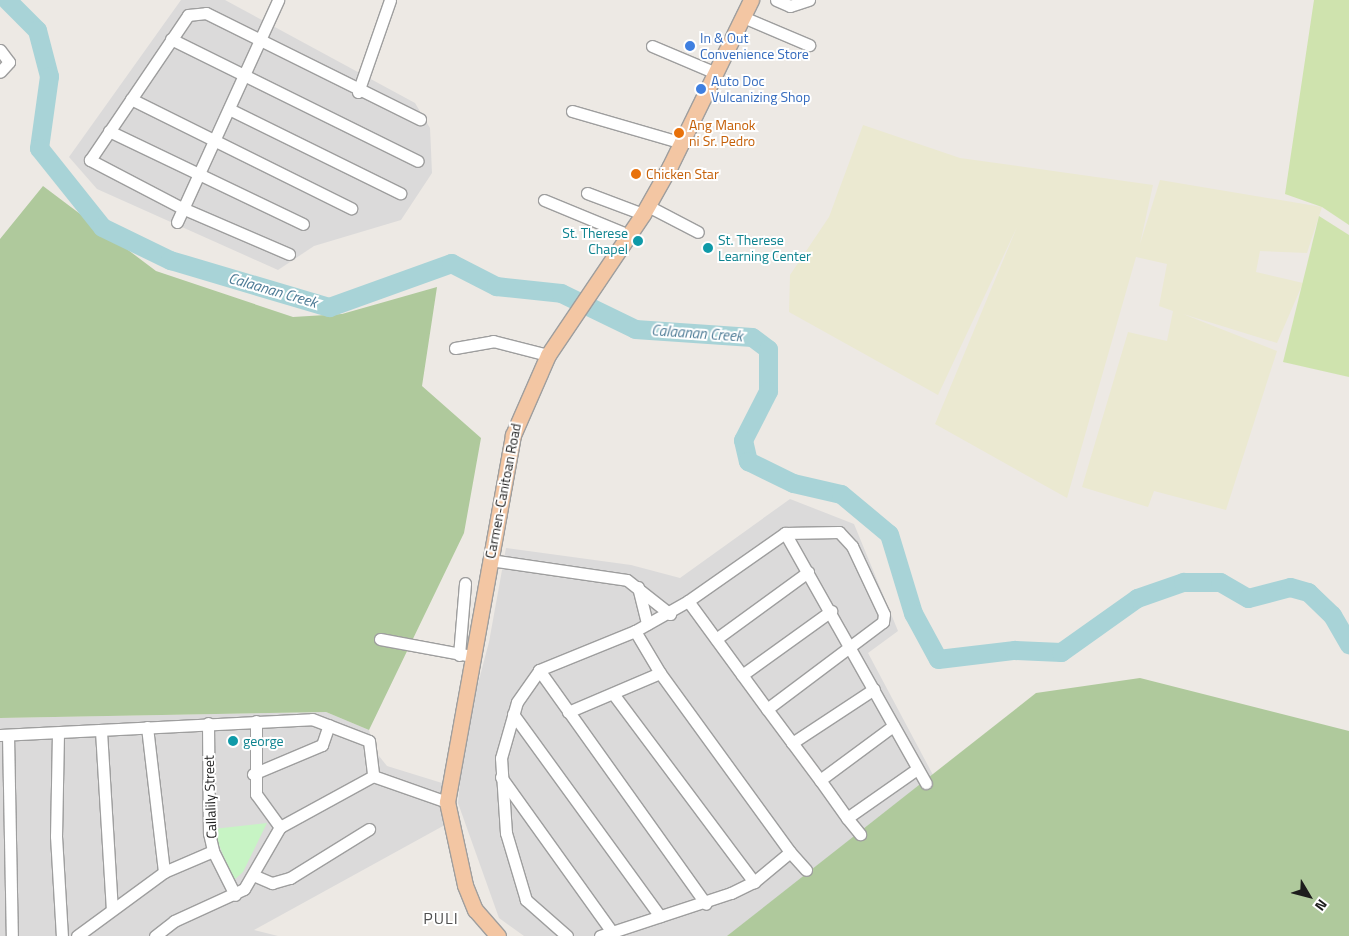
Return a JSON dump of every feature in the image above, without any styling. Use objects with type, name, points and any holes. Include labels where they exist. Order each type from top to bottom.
[{"type":"main road","name":"Carmen-Canitoan Road","points":[[498,936],[475,910],[465,885],[447,802],[465,656],[490,560],[512,435],[548,355],[646,210],[716,74],[749,0]]},
{"type":"street","points":[[177,222],[278,0]]},
{"type":"street","points":[[358,92],[390,0]]},
{"type":"street","points":[[776,0],[790,6],[809,0]]},
{"type":"street","points":[[289,254],[182,208],[92,164],[91,157],[188,15],[202,11],[358,92],[420,119]]},
{"type":"street","points":[[743,17],[810,45]]},
{"type":"street","points":[[170,39],[418,162]]},
{"type":"street","points":[[652,46],[716,74]]},
{"type":"street","points":[[0,50],[9,62],[0,72]]},
{"type":"street","points":[[131,99],[213,142],[351,208]]},
{"type":"street","points":[[229,109],[400,193]]},
{"type":"street","points":[[572,111],[682,143]]},
{"type":"street","points":[[110,131],[197,175],[304,224]]},
{"type":"street","points":[[587,193],[646,210],[698,232]]},
{"type":"street","points":[[544,200],[629,235]]},
{"type":"street","points":[[455,348],[493,341],[548,355]]},
{"type":"street","points":[[567,936],[526,900],[506,834],[501,777],[513,714],[539,670],[635,631],[670,614],[785,533],[839,532],[852,546],[884,618],[851,647],[767,709]]},
{"type":"street","points":[[785,533],[831,611],[926,783]]},
{"type":"street","points":[[490,560],[615,577],[638,587],[670,614]]},
{"type":"street","points":[[716,639],[808,572]]},
{"type":"street","points":[[380,639],[465,656],[465,582]]},
{"type":"street","points":[[638,587],[647,624]]},
{"type":"street","points":[[688,601],[860,834]]},
{"type":"street","points":[[742,675],[831,611]]},
{"type":"street","points":[[635,631],[660,673],[790,852],[806,870]]},
{"type":"street","points":[[539,670],[706,904]]},
{"type":"street","points":[[568,712],[614,695],[660,673]]},
{"type":"street","points":[[792,743],[874,689]]},
{"type":"street","points":[[614,695],[754,882]]},
{"type":"street","points":[[513,714],[660,916]]},
{"type":"street","points":[[12,936],[4,735],[312,719],[369,741],[373,776]]},
{"type":"street","points":[[256,721],[253,774],[256,794],[280,827]]},
{"type":"street","name":"Callalily Street","points":[[208,723],[212,851],[235,895]]},
{"type":"street","points":[[253,774],[322,745],[329,725]]},
{"type":"street","points":[[820,780],[893,726]]},
{"type":"street","points":[[147,728],[164,872]]},
{"type":"street","points":[[101,730],[112,910]]},
{"type":"street","points":[[58,733],[56,836],[62,936]]},
{"type":"street","points":[[847,818],[917,769]]},
{"type":"street","points":[[155,936],[174,921],[235,895],[253,875],[280,827],[373,776],[447,802]]},
{"type":"street","points":[[501,777],[612,932]]},
{"type":"street","points":[[253,875],[272,883],[290,878],[369,830]]},
{"type":"street","points":[[77,936],[164,872],[212,851]]},
{"type":"street","points":[[600,936],[660,916],[706,904],[754,882],[790,852]]},
{"type":"shaded area","points":[[181,0],[225,0],[415,103],[430,128],[432,173],[401,220],[314,246],[278,270],[97,189],[69,157]]},
{"type":"shaded area","points":[[863,125],[960,158],[1153,185],[1140,244],[1160,180],[1322,207],[1307,253],[1260,251],[1256,272],[1303,283],[1277,343],[1183,314],[1277,351],[1226,510],[1154,491],[1148,507],[1082,487],[1128,332],[1167,341],[1173,311],[1159,306],[1167,264],[1136,257],[1067,498],[935,424],[1017,227],[938,395],[789,312],[790,275],[829,217]]},
{"type":"shaded area","points":[[790,499],[854,524],[898,631],[868,653],[941,790],[728,936],[524,936],[499,918],[458,803],[465,733],[489,642],[506,548],[631,565],[680,578]]},
{"type":"shaded area","points":[[326,712],[369,730],[375,751],[387,766],[442,783],[443,826],[254,930],[278,936],[0,936],[0,718]]},
{"type":"green space","points":[[1314,0],[1349,0],[1349,225],[1322,207],[1285,194]]},
{"type":"green space","points":[[43,186],[156,271],[293,317],[342,314],[437,287],[422,386],[481,438],[464,533],[369,730],[326,712],[0,718],[0,239]]},
{"type":"green space","points":[[1319,216],[1349,235],[1349,377],[1283,362]]},
{"type":"green space","points":[[1140,678],[1349,731],[1349,936],[727,936],[1036,693]]},
{"type":"green space","points":[[267,823],[243,872],[233,881],[213,829]]},
{"type":"waterway","name":"Calaanan Creek","points":[[7,0],[37,30],[49,76],[39,148],[102,227],[170,260],[329,307],[451,263],[496,286],[561,293],[635,329],[752,337],[768,349],[768,391],[743,440],[748,461],[793,483],[841,494],[889,534],[913,613],[938,659],[1014,650],[1061,652],[1137,598],[1183,582],[1220,582],[1248,598],[1290,587],[1308,592],[1332,615],[1349,645]]},
{"type":"place","name":"In & Out Convenience Store","points":[[690,46]]},
{"type":"place","name":"Auto Doc Vulcanizing Shop","points":[[701,89]]},
{"type":"place","name":"Ang Manok ni Sr. Pedro","points":[[679,133]]},
{"type":"place","name":"Chicken Star","points":[[636,174]]},
{"type":"place","name":"St. Therese Chapel","points":[[638,241]]},
{"type":"place","name":"St. Therese Learning Center","points":[[708,248]]},
{"type":"place","name":"george","points":[[233,741]]},
{"type":"district","name":"PULI","points":[[441,918]]}]
